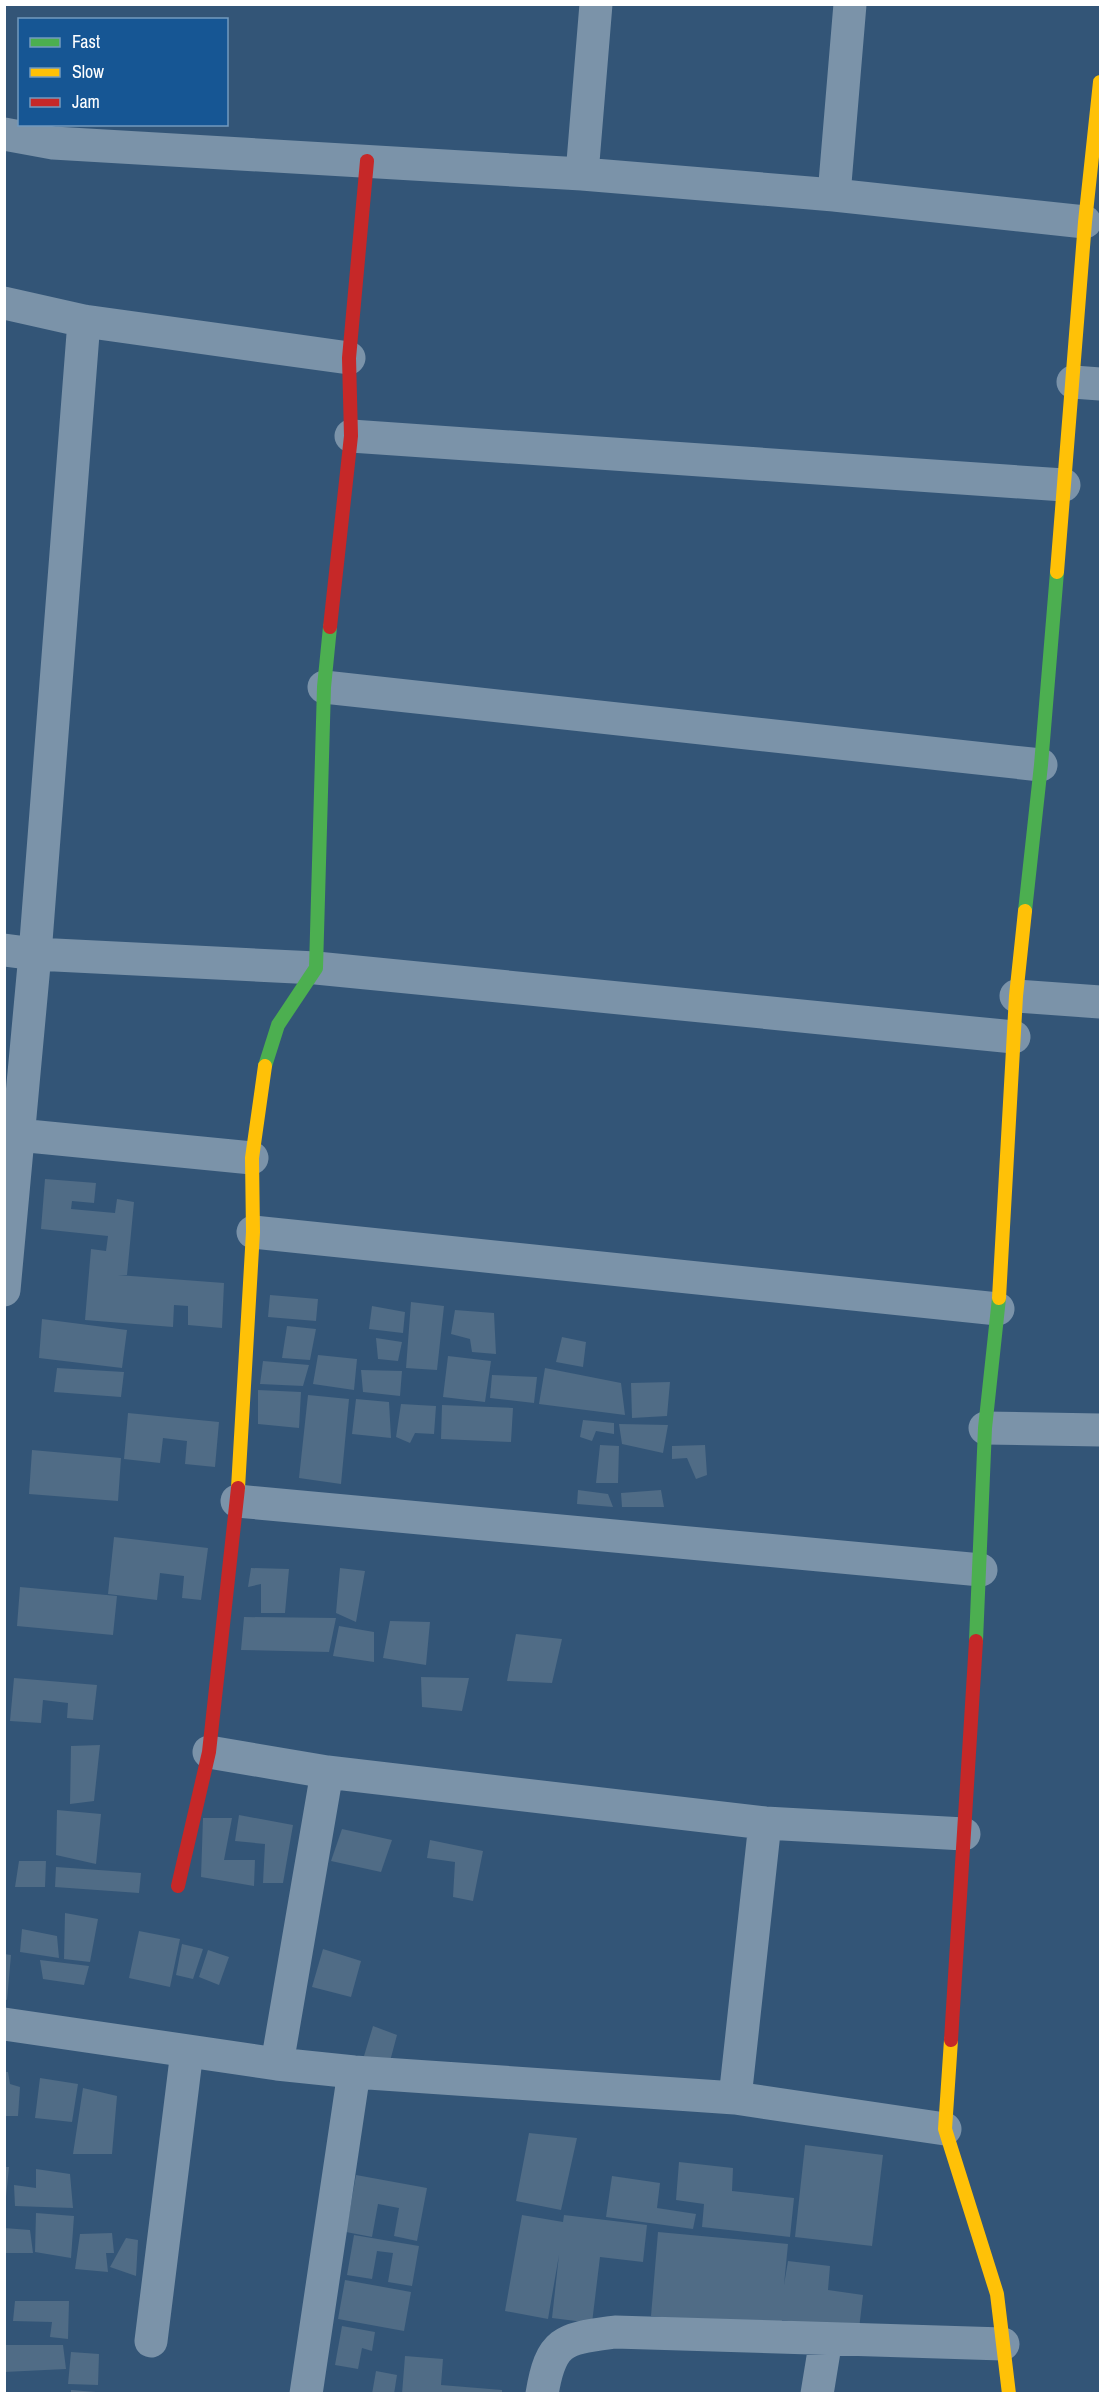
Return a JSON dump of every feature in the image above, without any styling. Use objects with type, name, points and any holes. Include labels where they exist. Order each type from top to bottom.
[{"type":"street","points":[[582,174],[596,4]]},
{"type":"street","points":[[834,195],[850,4]]},
{"type":"street","points":[[1009,2394],[998,2294],[945,2129],[981,1570],[985,1428],[999,1309],[1016,996],[1041,765],[1064,485],[1087,383],[1085,222],[1101,82]]},
{"type":"street","points":[[4,134],[53,143],[582,174],[834,195],[1085,222]]},
{"type":"street","points":[[178,1886],[209,1752],[237,1501],[253,1232],[252,1158],[264,1070],[278,1025],[316,968],[324,687],[351,436],[350,358],[367,161]]},
{"type":"street","points":[[4,303],[84,321],[350,358]]},
{"type":"street","points":[[4,1290],[18,1135],[20,952],[84,321]]},
{"type":"street","points":[[351,436],[1064,485]]},
{"type":"street","points":[[324,687],[1041,765]]},
{"type":"street","points":[[20,952],[316,968],[1014,1037]]},
{"type":"street","points":[[1016,996],[1101,1002]]},
{"type":"street","points":[[18,1135],[252,1158]]},
{"type":"street","points":[[253,1232],[999,1309]]},
{"type":"street","points":[[985,1428],[1101,1430]]},
{"type":"street","points":[[237,1501],[981,1570]]},
{"type":"street","points":[[209,1752],[327,1772],[765,1823],[964,1834]]},
{"type":"street","points":[[277,2064],[327,1772]]},
{"type":"street","points":[[735,2098],[765,1823]]},
{"type":"street","points":[[4,2024],[277,2064],[354,2072],[735,2098],[945,2129]]},
{"type":"street","points":[[151,2341],[187,2051]]},
{"type":"street","points":[[306,2394],[354,2072]]},
{"type":"street","points":[[542,2394],[547,2365],[562,2343],[580,2337],[615,2332],[1003,2344]]},
{"type":"street","points":[[817,2394],[826,2339]]},
{"type":"building","points":[[45,1179],[96,1183],[94,1203],[72,1201],[71,1209],[115,1213],[117,1199],[134,1202],[127,1275],[118,1275],[224,1283],[222,1328],[188,1325],[188,1306],[174,1305],[173,1327],[85,1320],[91,1249],[106,1251],[108,1236],[41,1229]]},
{"type":"building","points":[[270,1295],[318,1299],[316,1321],[268,1317]]},
{"type":"building","points":[[411,1302],[444,1306],[437,1370],[406,1368]]},
{"type":"building","points":[[372,1306],[405,1312],[403,1333],[369,1329]]},
{"type":"building","points":[[455,1310],[494,1313],[496,1354],[472,1352],[470,1339],[451,1334]]},
{"type":"building","points":[[42,1319],[127,1330],[122,1368],[39,1358]]},
{"type":"building","points":[[287,1326],[316,1329],[310,1360],[282,1358]]},
{"type":"building","points":[[562,1337],[586,1342],[583,1367],[556,1362]]},
{"type":"building","points":[[376,1338],[402,1342],[398,1361],[378,1359]]},
{"type":"building","points":[[318,1355],[357,1359],[354,1390],[313,1384]]},
{"type":"building","points":[[448,1356],[491,1361],[485,1402],[443,1397]]},
{"type":"building","points":[[263,1361],[309,1365],[303,1386],[260,1384]]},
{"type":"building","points":[[57,1368],[124,1372],[121,1397],[54,1392]]},
{"type":"building","points":[[545,1368],[621,1383],[625,1415],[539,1404]]},
{"type":"building","points":[[361,1370],[402,1371],[400,1396],[363,1392]]},
{"type":"building","points":[[492,1375],[537,1377],[534,1403],[490,1398]]},
{"type":"building","points":[[670,1382],[667,1416],[632,1418],[631,1383]]},
{"type":"building","points":[[258,1390],[301,1392],[299,1428],[258,1424]]},
{"type":"building","points":[[308,1395],[349,1399],[341,1484],[299,1478]]},
{"type":"building","points":[[356,1399],[389,1402],[391,1438],[352,1434]]},
{"type":"building","points":[[401,1404],[436,1406],[434,1434],[415,1433],[410,1443],[396,1437]]},
{"type":"building","points":[[442,1405],[513,1408],[511,1442],[441,1439]]},
{"type":"building","points":[[128,1413],[219,1422],[215,1467],[185,1464],[187,1441],[163,1438],[160,1463],[124,1459]]},
{"type":"building","points":[[583,1420],[614,1423],[614,1434],[596,1431],[592,1441],[580,1437]]},
{"type":"building","points":[[619,1424],[668,1425],[663,1453],[622,1444]]},
{"type":"building","points":[[600,1445],[619,1446],[618,1483],[596,1483]]},
{"type":"building","points":[[705,1445],[707,1475],[696,1479],[687,1458],[672,1459],[672,1446]]},
{"type":"building","points":[[32,1450],[121,1458],[118,1501],[29,1494]]},
{"type":"building","points":[[578,1490],[608,1494],[613,1507],[577,1504]]},
{"type":"building","points":[[661,1490],[664,1507],[622,1507],[621,1493]]},
{"type":"building","points":[[114,1537],[208,1548],[201,1600],[182,1598],[184,1576],[160,1573],[157,1600],[108,1594]]},
{"type":"building","points":[[251,1568],[289,1569],[285,1613],[261,1613],[261,1584],[248,1587]]},
{"type":"building","points":[[340,1568],[365,1571],[356,1622],[336,1613]]},
{"type":"building","points":[[20,1587],[117,1596],[113,1635],[17,1626]]},
{"type":"building","points":[[244,1617],[336,1618],[329,1652],[241,1650]]},
{"type":"building","points":[[390,1621],[430,1622],[426,1665],[383,1658]]},
{"type":"building","points":[[339,1626],[374,1632],[374,1662],[333,1656]]},
{"type":"building","points":[[516,1634],[562,1639],[552,1683],[507,1681]]},
{"type":"building","points":[[421,1677],[469,1678],[462,1711],[422,1707]]},
{"type":"building","points":[[14,1678],[97,1685],[93,1720],[67,1718],[68,1703],[43,1700],[41,1723],[10,1721]]},
{"type":"building","points":[[100,1745],[94,1801],[70,1804],[71,1746]]},
{"type":"building","points":[[57,1810],[101,1814],[96,1864],[56,1855]]},
{"type":"building","points":[[239,1815],[293,1825],[283,1883],[263,1883],[265,1844],[235,1841]]},
{"type":"building","points":[[203,1818],[232,1818],[224,1860],[255,1860],[254,1886],[201,1877]]},
{"type":"building","points":[[342,1829],[392,1840],[381,1872],[331,1861]]},
{"type":"building","points":[[430,1840],[483,1851],[473,1901],[453,1897],[455,1862],[427,1858]]},
{"type":"building","points":[[19,1861],[46,1861],[45,1887],[15,1887]]},
{"type":"building","points":[[56,1867],[141,1873],[139,1893],[55,1887]]},
{"type":"building","points":[[65,1913],[98,1919],[90,1962],[64,1959]]},
{"type":"building","points":[[22,1929],[57,1936],[59,1958],[20,1952]]},
{"type":"building","points":[[139,1931],[180,1939],[170,1987],[129,1978]]},
{"type":"building","points":[[182,1944],[203,1949],[193,1979],[176,1975]]},
{"type":"building","points":[[323,1949],[361,1961],[351,1997],[312,1987]]},
{"type":"building","points":[[208,1950],[229,1957],[219,1985],[199,1977]]},
{"type":"building","points":[[4,1954],[11,1955],[7,2000],[4,1999]]},
{"type":"building","points":[[40,1960],[89,1966],[84,1985],[43,1979]]},
{"type":"building","points":[[373,2026],[397,2035],[389,2065],[364,2056]]},
{"type":"building","points":[[4,2072],[8,2072],[10,2084],[20,2087],[18,2116],[4,2116]]},
{"type":"building","points":[[40,2078],[78,2084],[72,2122],[35,2118]]},
{"type":"building","points":[[83,2088],[117,2096],[112,2154],[73,2154]]},
{"type":"building","points":[[529,2133],[577,2138],[561,2210],[516,2201]]},
{"type":"building","points":[[805,2145],[883,2155],[872,2246],[795,2237]]},
{"type":"building","points":[[679,2162],[733,2168],[732,2191],[794,2198],[790,2237],[702,2227],[704,2204],[676,2200]]},
{"type":"building","points":[[4,2167],[9,2167],[6,2197],[4,2196]]},
{"type":"building","points":[[36,2169],[70,2174],[73,2208],[15,2206],[14,2185],[36,2188]]},
{"type":"building","points":[[356,2175],[427,2188],[417,2241],[394,2236],[399,2208],[378,2204],[372,2237],[346,2232]]},
{"type":"building","points":[[612,2176],[660,2183],[657,2208],[696,2214],[693,2229],[606,2217]]},
{"type":"building","points":[[36,2213],[74,2216],[71,2258],[35,2252]]},
{"type":"building","points":[[522,2215],[563,2222],[564,2215],[647,2225],[643,2262],[600,2257],[592,2323],[552,2318],[559,2255],[548,2319],[505,2311]]},
{"type":"building","points":[[4,2228],[30,2230],[33,2253],[4,2253]]},
{"type":"building","points":[[658,2232],[788,2244],[784,2285],[788,2261],[830,2266],[828,2290],[863,2295],[859,2329],[782,2320],[781,2328],[651,2316]]},
{"type":"building","points":[[112,2233],[114,2253],[106,2253],[108,2272],[75,2269],[80,2234]]},
{"type":"building","points":[[354,2235],[419,2246],[412,2286],[388,2282],[393,2253],[377,2251],[372,2279],[347,2275]]},
{"type":"building","points":[[126,2238],[138,2240],[136,2276],[110,2267]]},
{"type":"building","points":[[345,2280],[411,2292],[404,2331],[338,2319]]},
{"type":"building","points":[[15,2301],[69,2301],[68,2339],[50,2337],[52,2322],[13,2321]]},
{"type":"building","points":[[342,2326],[375,2332],[372,2351],[362,2348],[358,2369],[335,2365]]},
{"type":"building","points":[[4,2345],[63,2345],[66,2369],[4,2372]]},
{"type":"building","points":[[71,2352],[99,2354],[98,2385],[68,2384]]},
{"type":"building","points":[[405,2356],[443,2359],[441,2385],[502,2390],[502,2394],[402,2394]]},
{"type":"building","points":[[376,2371],[397,2375],[394,2394],[372,2394]]},
{"type":"building","points":[[71,2390],[96,2392],[96,2394],[71,2394]]},
{"type":"traffic: fast","points":[[1025,911],[1041,765],[1057,572]]},
{"type":"traffic: fast","points":[[265,1066],[278,1025],[316,968],[324,687],[330,627]]},
{"type":"traffic: fast","points":[[976,1641],[985,1428],[999,1298]]},
{"type":"traffic: slow","points":[[1057,572],[1085,222],[1100,82]]},
{"type":"traffic: slow","points":[[999,1298],[1016,996],[1025,911]]},
{"type":"traffic: slow","points":[[238,1488],[253,1232],[252,1158],[265,1066]]},
{"type":"traffic: slow","points":[[951,2040],[945,2129],[997,2294],[1009,2394]]},
{"type":"traffic: jam","points":[[330,627],[351,436],[349,358],[367,161]]},
{"type":"traffic: jam","points":[[178,1886],[209,1752],[238,1488]]},
{"type":"traffic: jam","points":[[951,2040],[976,1641]]}]
